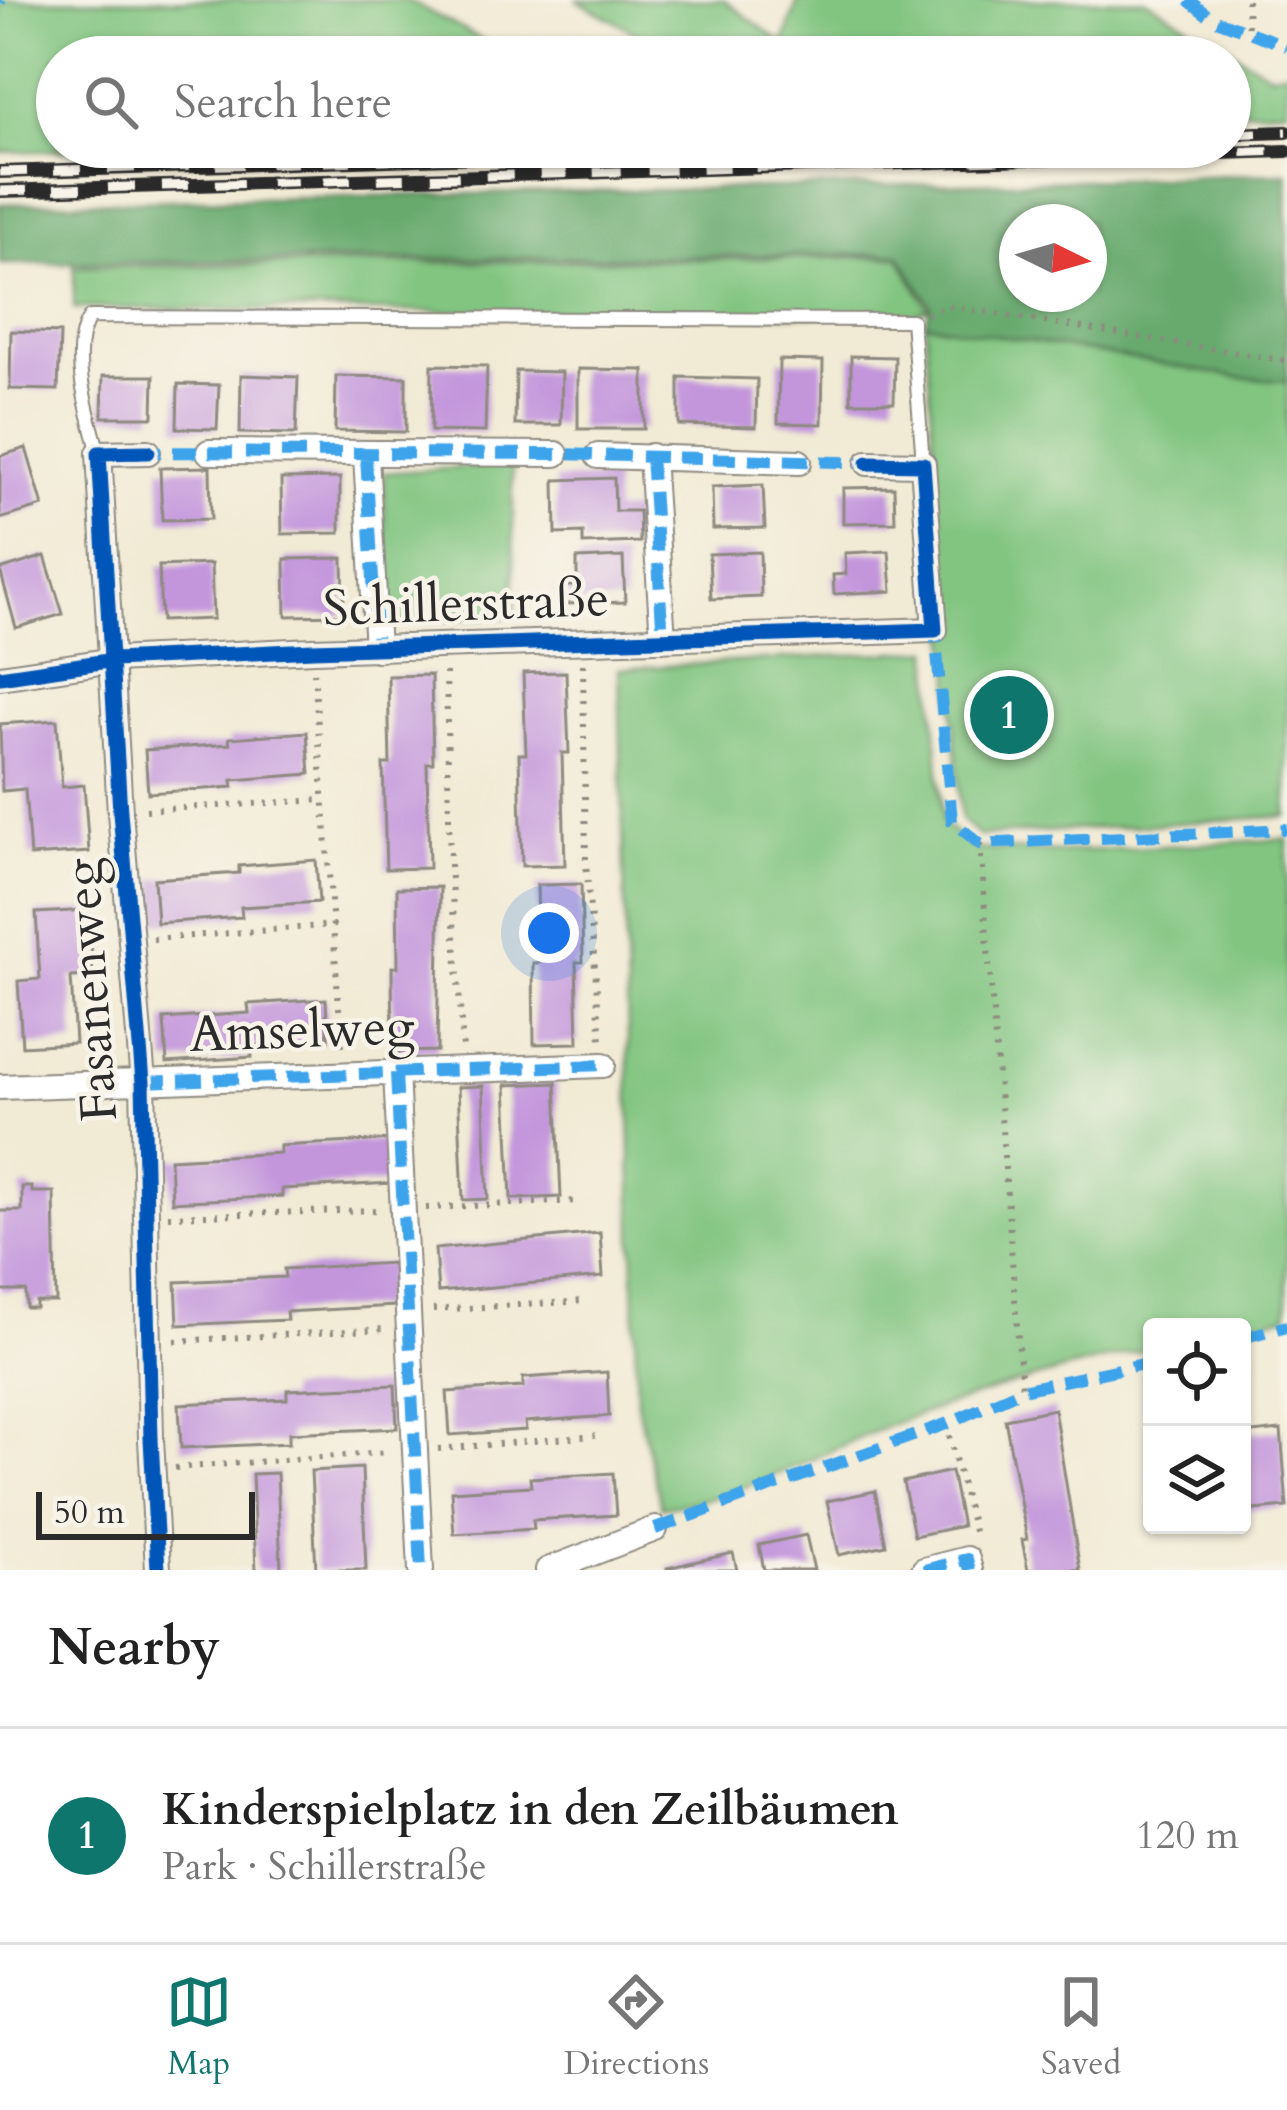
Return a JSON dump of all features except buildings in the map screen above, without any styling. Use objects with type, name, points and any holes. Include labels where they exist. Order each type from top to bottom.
[{"type":"street","points":[[99,453],[148,452]]},
{"type":"street","points":[[209,452],[556,454]]},
{"type":"street","name":"Fasanenweg","points":[[99,453],[143,1082],[158,1570]]},
{"type":"street","points":[[366,456],[377,649]]},
{"type":"street","points":[[598,456],[799,462]]},
{"type":"street","points":[[651,457],[663,639]]},
{"type":"street","points":[[868,463],[923,464]]},
{"type":"street","name":"Schillerstraße","points":[[0,677],[114,660],[935,630],[923,464]]},
{"type":"street","name":"Amselweg","points":[[0,1087],[603,1065]]},
{"type":"street","points":[[396,1072],[422,1570]]},
{"type":"street","points":[[548,1570],[655,1529]]},
{"type":"street","points":[[924,1570],[969,1564]]},
{"type":"lane","points":[[99,453],[82,394],[81,329],[90,317],[912,320],[923,464]]},
{"type":"path","points":[[1246,0],[1248,33]]},
{"type":"path","points":[[912,320],[947,306],[1287,361]]},
{"type":"path","points":[[313,650],[344,1075]]},
{"type":"path","points":[[980,844],[1022,1390]]},
{"type":"path","points":[[146,1217],[577,1201]]},
{"type":"path","points":[[150,1342],[585,1301]]},
{"type":"path","points":[[946,1424],[978,1543],[969,1564]]},
{"type":"path","points":[[153,1469],[595,1436]]},
{"type":"green space","points":[[0,0],[407,0],[475,36],[36,36],[36,151],[0,152]]},
{"type":"green space","points":[[576,0],[724,0],[772,36],[642,36]]},
{"type":"green space","points":[[798,0],[1146,0],[1206,36],[786,36]]},
{"type":"green space","points":[[1251,63],[1270,74],[1287,70],[1287,109],[1251,110]]},
{"type":"green space","points":[[1287,173],[1287,381],[1242,378],[925,323],[931,306],[899,254],[0,264],[0,204]]},
{"type":"green space","points":[[899,257],[928,308],[911,316],[74,308],[74,267]]},
{"type":"green space","points":[[925,323],[1242,378],[1287,381],[1287,816],[979,836],[961,819]]},
{"type":"green space","points":[[512,464],[515,616],[386,623],[384,473]]},
{"type":"green space","points":[[930,650],[943,824],[975,849],[1063,852],[1287,839],[1287,1315],[1251,1324],[1251,1318],[1143,1318],[1143,1350],[941,1407],[757,1482],[661,1507],[637,1402],[619,669]]},
{"type":"railway","points":[[1251,133],[1287,132]]},
{"type":"railway","points":[[1251,152],[1287,151]]},
{"type":"railway","points":[[0,172],[129,168]]},
{"type":"railway","points":[[0,191],[740,168]]},
{"type":"marked path","points":[[1188,0],[1211,18],[1287,46]]},
{"type":"marked path","points":[[137,452],[556,454],[874,463]]},
{"type":"marked path","points":[[366,456],[377,649]]},
{"type":"marked path","points":[[651,456],[663,639]]},
{"type":"marked path","points":[[934,619],[952,821],[980,844],[1287,829]]},
{"type":"marked path","points":[[143,1082],[603,1065]]},
{"type":"marked path","points":[[396,1073],[421,1570]]},
{"type":"marked path","points":[[1251,1336],[1287,1326]]},
{"type":"marked path","points":[[655,1529],[946,1424],[1022,1390],[1143,1364]]},
{"type":"marked path","points":[[924,1570],[967,1559],[970,1570]]},
{"type":"cycle path","points":[[148,452],[99,453],[120,812],[143,1082],[158,1570]]},
{"type":"cycle path","points":[[0,677],[114,660],[935,630],[923,464],[868,463]]},
{"type":"place","name":"Kinderspielplatz in den Zeilbäumen","points":[[1009,715]]}]
